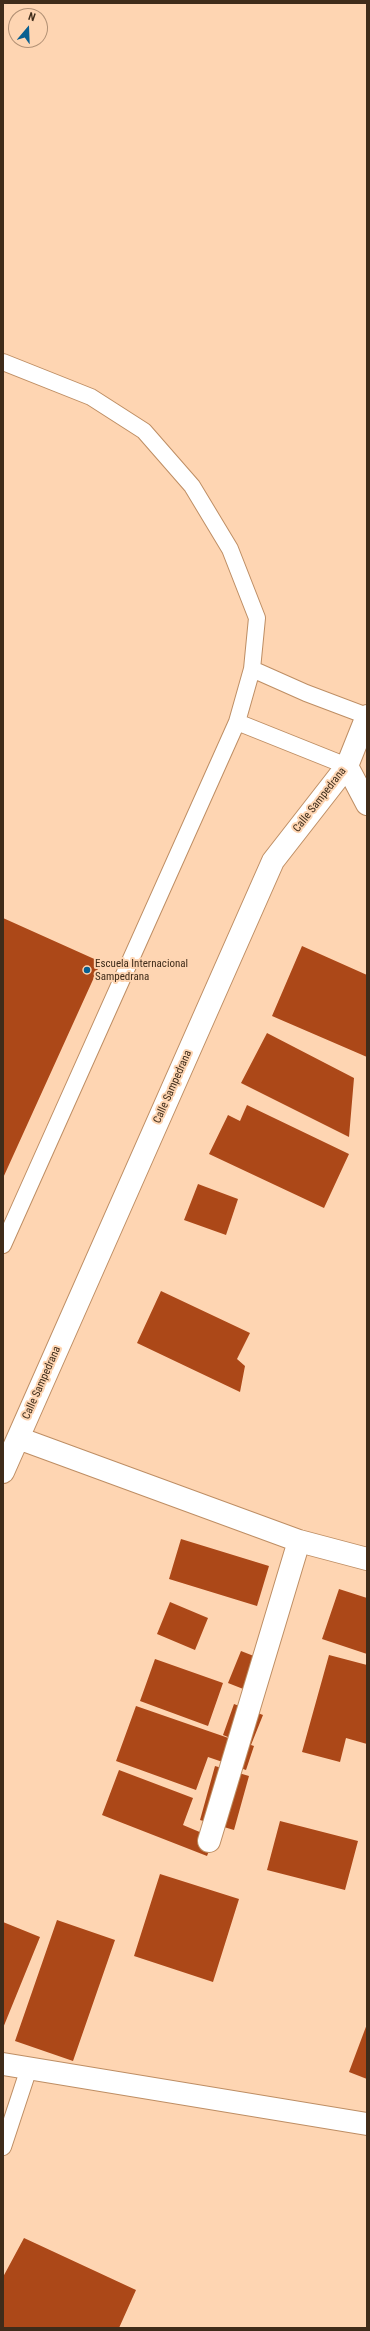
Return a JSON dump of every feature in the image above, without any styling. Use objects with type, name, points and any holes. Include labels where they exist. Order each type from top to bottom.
[{"type":"street","name":"Calle Sampedrana","points":[[3,1472],[273,861],[347,766],[367,716]]},
{"type":"street","points":[[347,766],[367,804]]},
{"type":"street","points":[[18,1438],[299,1541],[367,1559]]},
{"type":"street","points":[[209,1841],[299,1541]]},
{"type":"street","points":[[3,2064],[367,2124]]},
{"type":"lane","points":[[3,362],[91,397],[144,431],[192,486],[230,549],[257,618],[252,669],[237,722],[3,1245]]},
{"type":"lane","points":[[252,669],[306,693],[367,716]]},
{"type":"lane","points":[[237,722],[347,766]]},
{"type":"lane","points":[[3,2148],[30,2068]]},
{"type":"building","points":[[3,918],[101,962],[3,1178]]},
{"type":"building","points":[[302,946],[367,975],[367,1057],[272,1016]]},
{"type":"building","points":[[267,1033],[354,1078],[349,1137],[241,1083]]},
{"type":"building","points":[[247,1105],[349,1154],[324,1208],[209,1154],[228,1115],[240,1121]]},
{"type":"building","points":[[198,1184],[238,1199],[226,1235],[184,1220]]},
{"type":"building","points":[[161,1291],[250,1333],[237,1359],[245,1366],[240,1392],[137,1343]]},
{"type":"building","points":[[181,1539],[269,1566],[257,1606],[169,1579]]},
{"type":"building","points":[[339,1589],[367,1598],[367,1654],[322,1639]]},
{"type":"building","points":[[170,1602],[208,1618],[195,1650],[157,1634]]},
{"type":"building","points":[[241,1651],[269,1662],[256,1694],[228,1683]]},
{"type":"building","points":[[329,1655],[367,1665],[367,1744],[346,1738],[340,1762],[302,1752]]},
{"type":"building","points":[[155,1659],[223,1683],[208,1726],[140,1701]]},
{"type":"building","points":[[234,1704],[263,1715],[251,1745],[254,1746],[246,1770],[208,1757],[196,1790],[116,1761],[136,1706],[240,1742],[223,1735]]},
{"type":"building","points":[[215,1766],[249,1776],[234,1830],[200,1820]]},
{"type":"building","points":[[119,1770],[193,1798],[183,1825],[214,1838],[207,1856],[102,1815]]},
{"type":"building","points":[[280,1821],[358,1841],[345,1890],[267,1870]]},
{"type":"building","points":[[160,1874],[239,1899],[213,1982],[134,1956]]},
{"type":"building","points":[[57,1920],[115,1940],[73,2061],[15,2041]]},
{"type":"building","points":[[3,1922],[40,1937],[3,2028]]},
{"type":"building","points":[[367,2024],[367,2079],[349,2072]]},
{"type":"building","points":[[24,2238],[136,2290],[119,2328],[3,2328],[3,2277]]},
{"type":"place","name":"Escuela Internacional Sampedrana","points":[[87,970]]}]
